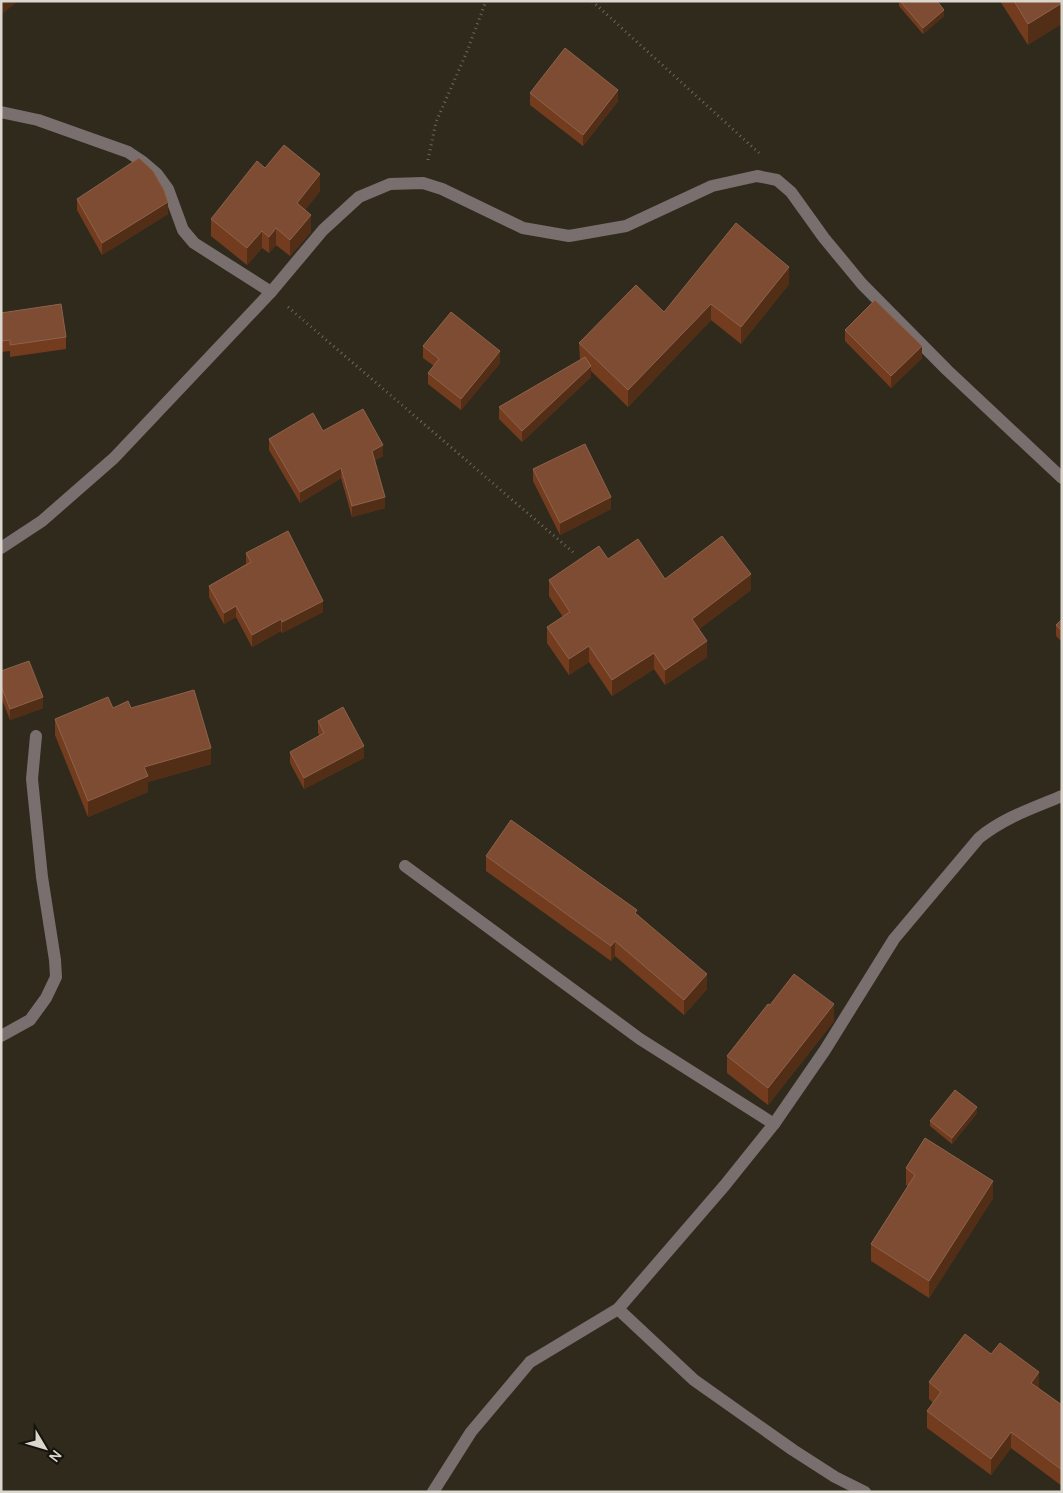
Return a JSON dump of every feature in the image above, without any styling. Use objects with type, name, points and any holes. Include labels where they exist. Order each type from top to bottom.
[{"type":"street","points":[[1,112],[38,120],[128,152],[143,162],[157,174],[168,189],[183,230],[194,243],[271,292]]},
{"type":"street","points":[[1,548],[42,521],[114,458],[271,292],[323,230],[359,197],[390,184],[423,183],[442,188],[523,228],[568,236],[626,226],[712,186],[757,176],[777,180],[791,192],[824,238],[862,284],[947,370],[1062,478]]},
{"type":"street","points":[[1,1036],[30,1020],[46,998],[56,977],[42,877],[32,779],[36,736]]},
{"type":"street","points":[[433,1492],[470,1432],[530,1362],[618,1309],[713,1199],[774,1124],[825,1050],[894,939],[979,838],[991,828],[1006,820],[1062,796]]},
{"type":"street","points":[[405,866],[640,1039],[774,1124]]},
{"type":"street","points":[[618,1309],[694,1380],[835,1478],[864,1492]]},
{"type":"path","points":[[423,183],[436,122],[466,54],[486,1]]},
{"type":"path","points":[[592,1],[755,149],[773,168],[777,180]]},
{"type":"path","points":[[271,292],[574,553]]},
{"type":"building","points":[[900,1],[937,1],[944,10],[923,28]]},
{"type":"building","points":[[1014,1],[1062,1],[1062,3],[1028,24]]},
{"type":"building","points":[[565,48],[618,90],[583,135],[530,93]]},
{"type":"building","points":[[284,145],[320,174],[297,203],[311,215],[290,240],[276,228],[269,237],[262,231],[247,248],[211,219],[257,161],[265,168]]},
{"type":"building","points":[[139,158],[153,171],[164,190],[168,202],[102,243],[77,199]]},
{"type":"building","points":[[736,223],[789,267],[741,327],[711,304],[628,390],[579,343],[636,285],[664,312]]},
{"type":"building","points":[[875,300],[922,346],[891,376],[845,330]]},
{"type":"building","points":[[61,304],[66,337],[10,345],[10,340],[1,341],[1,313]]},
{"type":"building","points":[[451,312],[500,351],[461,399],[428,373],[439,359],[423,346]]},
{"type":"building","points":[[585,357],[591,366],[522,431],[499,407]]},
{"type":"building","points":[[363,409],[383,445],[372,451],[385,497],[352,506],[341,468],[300,492],[269,439],[313,413],[323,431]]},
{"type":"building","points":[[585,444],[611,497],[560,523],[533,469]]},
{"type":"building","points":[[288,531],[323,601],[282,622],[281,619],[252,635],[236,606],[224,613],[209,586],[251,562],[246,553]]},
{"type":"building","points":[[722,536],[751,574],[692,619],[707,641],[665,670],[654,653],[612,680],[589,646],[569,659],[547,627],[570,612],[549,580],[599,546],[608,559],[638,539],[665,579]]},
{"type":"building","points":[[1062,619],[1062,631],[1056,625]]},
{"type":"building","points":[[29,661],[43,697],[10,709],[1,686],[1,671]]},
{"type":"building","points":[[194,690],[211,748],[144,767],[148,776],[88,801],[55,719],[108,697],[113,708],[128,701],[131,708]]},
{"type":"building","points":[[343,707],[364,746],[304,778],[290,752],[324,733],[318,721]]},
{"type":"building","points":[[511,820],[637,910],[635,913],[707,974],[684,1000],[615,941],[611,946],[486,856]]},
{"type":"building","points":[[794,974],[834,1004],[768,1088],[727,1056]]},
{"type":"building","points":[[955,1090],[977,1107],[952,1138],[930,1121]]},
{"type":"building","points":[[925,1138],[993,1181],[929,1281],[871,1244],[915,1175],[906,1168]]},
{"type":"building","points":[[965,1334],[991,1354],[1000,1343],[1039,1372],[1031,1383],[1062,1405],[1062,1470],[1011,1432],[991,1459],[927,1411],[941,1392],[929,1382]]}]
